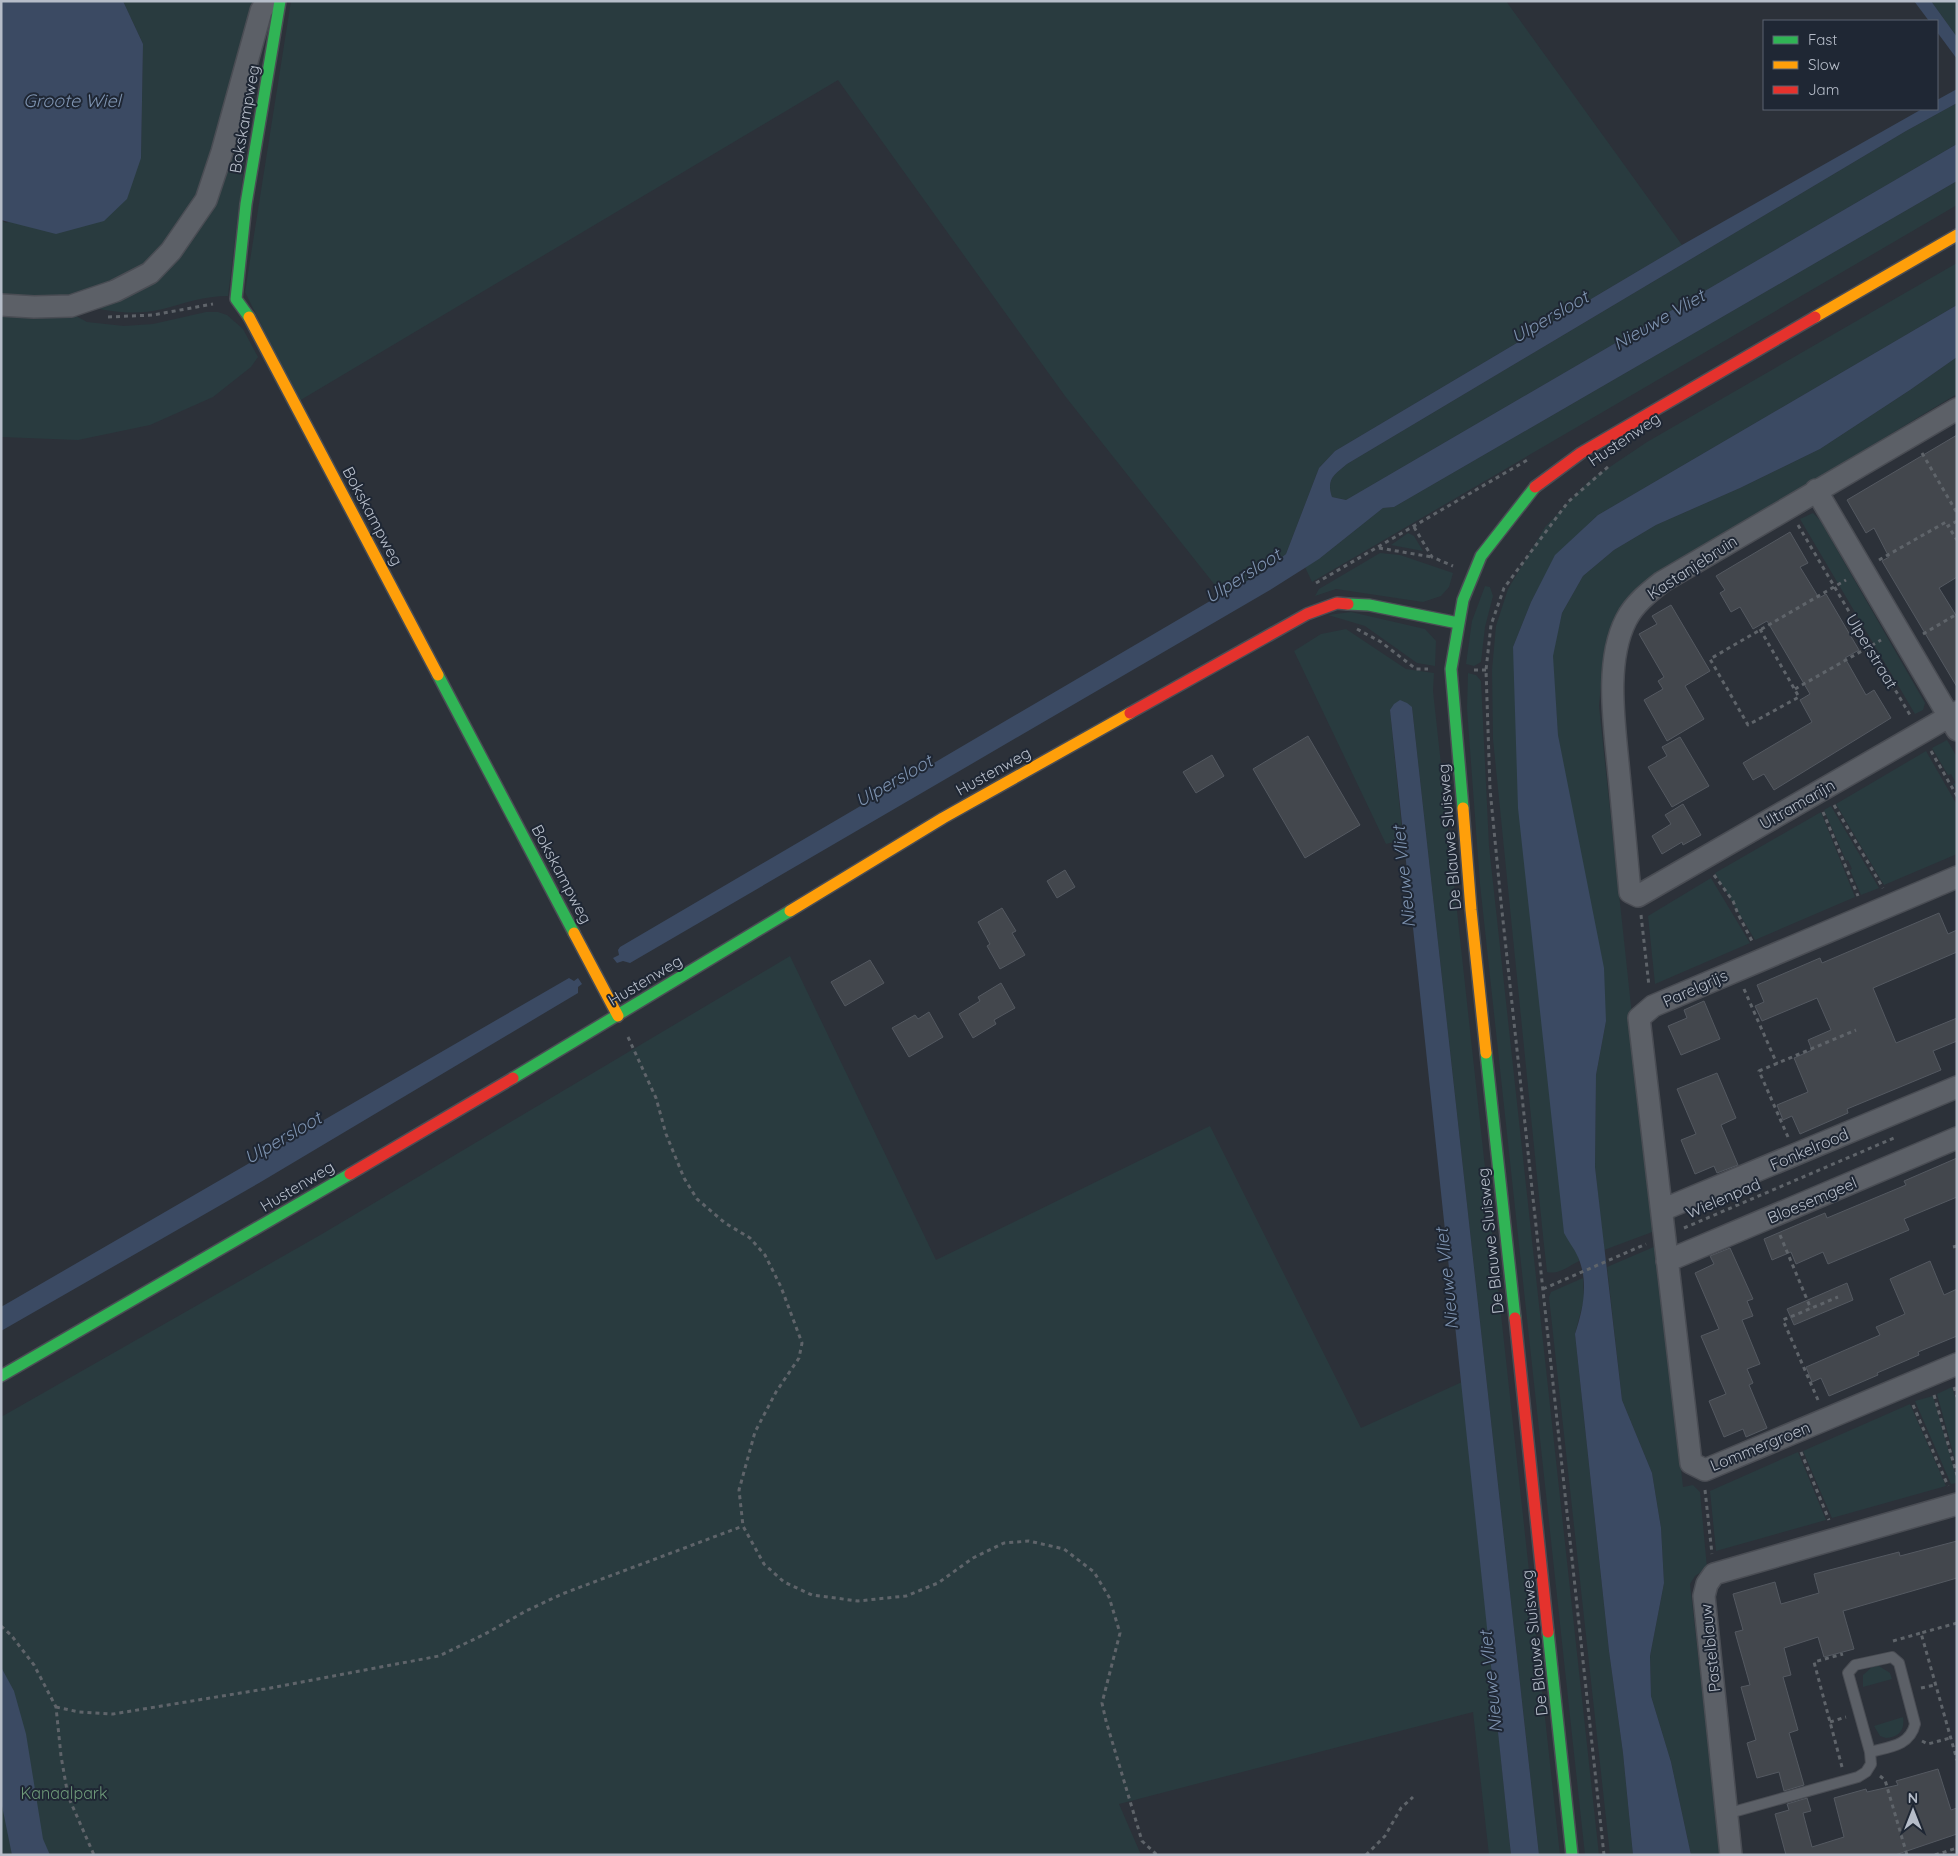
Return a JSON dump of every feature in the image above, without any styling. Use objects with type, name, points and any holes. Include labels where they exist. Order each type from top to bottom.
[{"type":"street","points":[[1,305],[34,307],[71,306],[114,291],[150,273],[171,251],[206,200],[222,152],[261,11],[268,1]]},
{"type":"street","name":"Bokskampweg","points":[[280,1],[246,204],[236,299],[252,322],[618,1016]]},
{"type":"street","name":"Hustenweg","points":[[1,1376],[246,1235],[618,1016],[943,818],[1307,614],[1336,603],[1368,605],[1458,623],[1463,600],[1481,556],[1533,488],[1581,452],[1957,235]]},
{"type":"street","name":"Kastanjebruin","points":[[1638,896],[1630,892],[1616,738],[1615,654],[1626,620],[1642,597],[1662,582],[1957,409]]},
{"type":"street","name":"Ulperstraat","points":[[1816,490],[1902,637],[1954,719]]},
{"type":"street","name":"De Blauwe Sluisweg","points":[[1458,623],[1451,669],[1471,910],[1572,1855]]},
{"type":"street","name":"Ultramarijn","points":[[1638,896],[1704,858],[1823,798],[1921,733],[1954,719]]},
{"type":"street","name":"Parelgrijs","points":[[1664,1236],[1639,1018],[1653,1006],[1957,877]]},
{"type":"street","name":"Fonkelrood","points":[[1662,1210],[1957,1087]]},
{"type":"street","name":"Bloesemgeel","points":[[1667,1261],[1957,1138]]},
{"type":"street","name":"Lommergroen","points":[[1664,1236],[1691,1463],[1705,1470],[1957,1364]]},
{"type":"street","points":[[1714,1574],[1835,1539],[1953,1497]]},
{"type":"street","name":"Pastelblauw","points":[[1714,1574],[1704,1596],[1730,1855]]},
{"type":"lane","points":[[1726,1814],[1858,1777],[1866,1772],[1871,1764],[1870,1752],[1848,1673],[1855,1665],[1892,1657],[1899,1663],[1915,1724],[1908,1740],[1899,1745],[1870,1752]]},
{"type":"path","points":[[71,306],[100,317],[135,316],[153,315],[236,299]]},
{"type":"path","points":[[1912,435],[1957,513]]},
{"type":"path","name":"Hustenweg","points":[[1486,670],[1491,625],[1504,588],[1568,502],[1614,462]]},
{"type":"path","name":"Ulperstraat","points":[[1787,507],[1957,796]]},
{"type":"path","points":[[1948,526],[1957,521]]},
{"type":"path","points":[[1760,629],[1799,697],[1748,725],[1710,659],[1760,629],[1946,522],[1957,540]]},
{"type":"path","points":[[1307,614],[1306,603],[1313,585],[1414,526]]},
{"type":"path","points":[[1377,547],[1432,557]]},
{"type":"path","points":[[1795,689],[1870,646],[1902,637],[1957,614]]},
{"type":"path","points":[[1350,626],[1381,642],[1416,669],[1486,670],[1490,789],[1604,1855]]},
{"type":"path","points":[[1823,798],[1883,889]]},
{"type":"path","points":[[1823,798],[1866,914]]},
{"type":"path","points":[[1704,858],[1734,901],[1738,914],[1762,959]]},
{"type":"path","points":[[1638,896],[1653,1006]]},
{"type":"path","points":[[1736,970],[1777,1064]]},
{"type":"path","points":[[618,1016],[656,1098],[666,1134],[684,1178],[697,1199],[725,1223],[750,1238],[765,1255],[781,1287],[802,1343],[799,1358],[776,1392],[755,1432],[740,1490],[743,1526],[764,1564],[784,1582],[812,1595],[858,1601],[906,1596],[938,1583],[973,1558],[1004,1543],[1029,1541],[1064,1549],[1094,1572],[1109,1597],[1120,1633],[1102,1702],[1142,1840],[1157,1855]]},
{"type":"path","points":[[1796,1154],[1760,1072],[1856,1030]]},
{"type":"path","name":"Wielenpad","points":[[1664,1236],[1902,1135]]},
{"type":"path","points":[[1772,1216],[1810,1309]]},
{"type":"path","points":[[1543,1289],[1621,1255]]},
{"type":"path","points":[[1826,1419],[1783,1320],[1838,1297]]},
{"type":"path","points":[[1905,1386],[1953,1497]]},
{"type":"path","points":[[1934,1392],[1957,1475]]},
{"type":"path","points":[[1792,1433],[1830,1522],[1835,1539]]},
{"type":"path","points":[[1705,1470],[1705,1488],[1714,1574]]},
{"type":"path","points":[[56,1707],[79,1712],[114,1714],[266,1689],[439,1656],[486,1634],[526,1611],[562,1594],[743,1526]]},
{"type":"path","points":[[1957,1623],[1921,1633],[1957,1760]]},
{"type":"path","points":[[1,1626],[12,1635],[34,1665],[56,1707],[68,1796],[94,1855]]},
{"type":"path","points":[[1912,1734],[1928,1744],[1950,1738]]},
{"type":"path","points":[[1868,1768],[1885,1780],[1908,1855]]},
{"type":"path","points":[[1366,1855],[1385,1836],[1401,1808],[1413,1797]]},
{"type":"path","points":[[1935,1855],[1957,1848]]},
{"type":"green space","points":[[123,1],[259,1],[210,168],[186,218],[154,256],[134,271],[112,283],[57,300],[1,298],[1,220],[6,223],[141,158],[143,44]]},
{"type":"green space","points":[[291,1],[1506,1],[1682,245],[1335,451],[1319,468],[1286,554],[1262,573],[1222,594],[1065,396],[838,80],[299,401],[245,292]]},
{"type":"green space","points":[[1931,1],[1957,1],[1957,37]]},
{"type":"green space","points":[[258,53],[228,296],[219,296],[163,309],[135,313],[116,312],[89,306],[176,255]]},
{"type":"green space","points":[[1957,103],[1957,144],[1346,500],[1332,497],[1330,486],[1332,478],[1347,464],[1906,131]]},
{"type":"green space","points":[[1957,181],[1957,205],[1312,582],[1305,567],[1319,559],[1383,508],[1394,507]]},
{"type":"green space","points":[[1957,263],[1957,305],[1598,515],[1556,555],[1531,602],[1513,647],[1579,1261],[1559,1271],[1547,1272],[1493,739],[1492,670],[1496,626],[1508,589],[1545,527],[1589,481],[1647,442]]},
{"type":"green space","points":[[1,310],[67,311],[87,322],[124,326],[153,324],[206,312],[218,312],[227,315],[243,329],[258,357],[251,367],[213,397],[150,425],[78,440],[1,437]]},
{"type":"green space","points":[[1957,357],[1957,394],[1700,549],[1610,640],[1603,662],[1599,706],[1655,1231],[1604,1250],[1595,1167],[1596,1075],[1606,1021],[1558,735],[1552,656],[1562,613],[1583,576],[1614,550],[1656,525],[1740,488],[1820,449]]},
{"type":"green space","points":[[1813,513],[1820,520],[1925,703],[1923,710],[1915,714],[1800,519]]},
{"type":"green space","points":[[1408,533],[1414,536],[1423,551],[1391,545]]},
{"type":"green space","points":[[1380,553],[1400,555],[1453,573],[1449,587],[1441,596],[1423,602],[1336,589],[1315,596],[1319,589]]},
{"type":"green space","points":[[1485,586],[1490,587],[1493,596],[1485,627],[1481,662],[1474,666],[1466,664],[1472,621]]},
{"type":"green space","points":[[1351,612],[1425,629],[1436,641],[1435,666],[1417,663],[1365,626],[1328,615]]},
{"type":"green space","points":[[1346,629],[1406,669],[1434,673],[1433,691],[1560,1855],[1539,1855],[1412,707],[1390,710],[1403,840],[1386,844],[1294,651],[1321,634]]},
{"type":"green space","points":[[1468,673],[1476,675],[1481,681],[1489,846],[1599,1855],[1585,1855],[1480,884],[1467,709]]},
{"type":"green space","points":[[1947,740],[1957,757],[1957,790],[1953,784],[1956,783],[1951,774],[1948,775],[1932,748]]},
{"type":"green space","points":[[1926,751],[1957,805],[1957,854],[1884,885],[1836,804]]},
{"type":"green space","points":[[1831,806],[1879,888],[1861,895],[1850,870],[1852,869],[1848,860],[1846,861],[1824,810]]},
{"type":"green space","points":[[1821,812],[1855,897],[1755,940],[1715,873]]},
{"type":"green space","points":[[1711,878],[1750,943],[1655,984],[1648,916]]},
{"type":"green space","name":"Kanaalpark","points":[[790,956],[936,1260],[1210,1126],[1361,1428],[1462,1382],[1511,1855],[1489,1855],[1473,1712],[1119,1804],[1141,1855],[1,1855],[1,1417],[322,1234]]},
{"type":"green space","points":[[1656,1246],[1683,1487],[1693,1485],[1700,1492],[1707,1568],[1695,1576],[1690,1584],[1721,1855],[1691,1855],[1671,1762],[1651,1696],[1650,1656],[1664,1583],[1661,1528],[1652,1473],[1622,1400],[1607,1267]]},
{"type":"green space","points":[[1583,1278],[1584,1299],[1575,1334],[1633,1855],[1610,1855],[1549,1297],[1551,1292]]},
{"type":"green space","points":[[1952,1387],[1957,1404],[1957,1467],[1937,1394]]},
{"type":"green space","points":[[1933,1396],[1957,1483],[1951,1484],[1915,1401]]},
{"type":"green space","points":[[1910,1404],[1946,1486],[1832,1518],[1803,1451]]},
{"type":"green space","points":[[1798,1452],[1826,1520],[1716,1551],[1710,1491]]},
{"type":"green space","points":[[1879,1666],[1890,1673],[1892,1679],[1863,1687],[1863,1675],[1872,1667]]},
{"type":"green space","points":[[1903,1717],[1902,1729],[1898,1734],[1891,1737],[1880,1736],[1874,1726]]},
{"type":"water","name":"Groote Wiel","points":[[1,1],[123,1],[143,44],[141,158],[127,199],[104,221],[56,234],[1,220]]},
{"type":"water","points":[[1914,1],[1931,1],[1957,37],[1957,59],[1938,33],[1938,20],[1928,20]]},
{"type":"water","name":"Nieuwe Vliet","points":[[1957,89],[1957,103],[1906,131],[1347,464],[1332,478],[1330,491],[1332,497],[1346,500],[1957,144],[1957,181],[1394,507],[1383,508],[1319,559],[1270,590],[630,963],[623,961],[617,963],[613,958],[619,955],[618,950],[620,947],[1222,594],[1262,573],[1286,554],[1319,468],[1335,451],[1682,245],[1920,110],[1938,110],[1938,99]]},
{"type":"water","points":[[1957,305],[1957,357],[1820,449],[1740,488],[1656,525],[1614,550],[1583,576],[1562,613],[1553,656],[1558,735],[1604,968],[1606,1021],[1596,1075],[1595,1167],[1622,1400],[1652,1473],[1661,1528],[1664,1583],[1650,1656],[1651,1696],[1671,1762],[1691,1855],[1633,1855],[1575,1334],[1584,1296],[1583,1276],[1578,1257],[1564,1233],[1518,808],[1513,647],[1531,602],[1555,555],[1598,515]]},
{"type":"water","points":[[1400,700],[1412,707],[1539,1855],[1511,1855],[1390,710]]},
{"type":"water","points":[[569,978],[574,981],[578,978],[582,984],[578,987],[578,993],[259,1183],[1,1331],[1,1307]]},
{"type":"water","points":[[1,1667],[14,1691],[26,1734],[43,1839],[50,1855],[12,1855],[1,1801]]},
{"type":"building","points":[[1957,435],[1957,577],[1939,588],[1957,617],[1957,687],[1882,561],[1889,557],[1874,528],[1866,533],[1847,500]]},
{"type":"building","points":[[1790,532],[1808,563],[1800,567],[1819,598],[1826,594],[1859,650],[1845,658],[1866,695],[1874,690],[1891,718],[1774,790],[1764,774],[1753,780],[1743,763],[1812,722],[1800,700],[1810,694],[1767,621],[1753,629],[1740,607],[1731,612],[1720,593],[1725,590],[1716,576]]},
{"type":"building","points":[[1671,605],[1710,671],[1685,686],[1704,719],[1667,741],[1644,700],[1663,689],[1658,681],[1664,677],[1639,634],[1657,624],[1652,616]]},
{"type":"building","points":[[1308,736],[1360,825],[1305,858],[1253,769]]},
{"type":"building","points":[[1680,737],[1709,786],[1672,807],[1648,767],[1667,756],[1662,747]]},
{"type":"building","points":[[1212,755],[1224,776],[1196,793],[1183,772]]},
{"type":"building","points":[[1683,804],[1701,835],[1683,845],[1682,842],[1662,854],[1652,836],[1671,824],[1665,815]]},
{"type":"building","points":[[1065,870],[1075,887],[1057,898],[1047,881]]},
{"type":"building","points":[[1002,908],[1016,931],[1012,933],[1025,955],[1000,969],[987,946],[990,944],[978,922]]},
{"type":"building","points":[[1939,913],[1948,934],[1957,930],[1957,952],[1873,988],[1896,1043],[1957,1018],[1957,1041],[1933,1051],[1941,1070],[1847,1109],[1848,1113],[1800,1134],[1792,1116],[1783,1120],[1777,1105],[1808,1092],[1794,1058],[1812,1050],[1808,1040],[1831,1030],[1817,998],[1762,1021],[1755,1006],[1764,1002],[1757,985],[1820,958],[1822,963]]},
{"type":"building","points":[[870,960],[884,983],[845,1006],[831,982]]},
{"type":"building","points":[[1001,983],[1015,1008],[994,1020],[996,1024],[973,1038],[959,1014],[980,1001],[978,997]]},
{"type":"building","points":[[1704,1001],[1720,1039],[1681,1055],[1668,1026],[1687,1018],[1684,1010]]},
{"type":"building","points":[[929,1012],[943,1037],[909,1057],[892,1028],[915,1015],[918,1019]]},
{"type":"building","points":[[1717,1073],[1736,1118],[1721,1125],[1738,1165],[1717,1173],[1714,1166],[1695,1174],[1681,1140],[1696,1134],[1677,1089]]},
{"type":"building","points":[[1957,1158],[1957,1197],[1904,1219],[1909,1230],[1828,1264],[1823,1252],[1796,1264],[1791,1252],[1772,1260],[1764,1239],[1825,1213],[1827,1218],[1906,1185],[1904,1181]]},
{"type":"building","points":[[1730,1248],[1753,1299],[1747,1301],[1753,1316],[1742,1320],[1760,1364],[1747,1369],[1753,1383],[1749,1385],[1767,1428],[1746,1437],[1743,1429],[1724,1437],[1709,1401],[1726,1394],[1701,1336],[1719,1329],[1695,1273],[1714,1264],[1710,1256]]},
{"type":"building","points":[[1930,1261],[1944,1295],[1957,1289],[1957,1336],[1918,1352],[1919,1355],[1829,1396],[1821,1378],[1812,1382],[1806,1367],[1880,1335],[1876,1327],[1905,1314],[1890,1279]]},
{"type":"building","points":[[1847,1283],[1853,1300],[1794,1325],[1787,1309]]},
{"type":"building","points":[[1957,1541],[1957,1578],[1843,1611],[1854,1649],[1824,1657],[1818,1637],[1784,1648],[1791,1675],[1783,1677],[1798,1730],[1789,1733],[1804,1785],[1784,1791],[1779,1772],[1757,1778],[1747,1743],[1756,1740],[1741,1687],[1750,1685],[1735,1632],[1743,1630],[1733,1594],[1775,1582],[1781,1604],[1819,1593],[1814,1574],[1899,1552],[1900,1556]]},
{"type":"building","points":[[1938,1769],[1951,1810],[1957,1808],[1957,1834],[1895,1855],[1786,1855],[1775,1814],[1789,1810],[1787,1804],[1807,1798],[1811,1811],[1803,1813],[1812,1847],[1844,1837],[1834,1798],[1866,1789],[1867,1792],[1898,1785],[1896,1781]]},
{"type":"traffic: fast","points":[[249,317],[236,299],[246,204],[280,1]]},
{"type":"traffic: fast","points":[[1463,808],[1451,669],[1463,600],[1481,556],[1535,487]]},
{"type":"traffic: fast","points":[[1348,604],[1369,605],[1458,623]]},
{"type":"traffic: fast","points":[[438,675],[574,933]]},
{"type":"traffic: fast","points":[[513,1078],[790,911]]},
{"type":"traffic: fast","points":[[1486,1053],[1515,1318]]},
{"type":"traffic: fast","points":[[1,1376],[350,1174]]},
{"type":"traffic: fast","points":[[1548,1632],[1572,1855]]},
{"type":"traffic: slow","points":[[1815,317],[1957,235]]},
{"type":"traffic: slow","points":[[249,317],[438,675]]},
{"type":"traffic: slow","points":[[790,911],[943,818],[1130,713]]},
{"type":"traffic: slow","points":[[1463,808],[1471,910],[1486,1053]]},
{"type":"traffic: slow","points":[[574,933],[618,1016]]},
{"type":"traffic: jam","points":[[1535,487],[1581,453],[1815,317]]},
{"type":"traffic: jam","points":[[1130,713],[1307,614],[1337,603],[1348,604]]},
{"type":"traffic: jam","points":[[350,1174],[513,1078]]},
{"type":"traffic: jam","points":[[1515,1318],[1548,1632]]},
{"type":"water label","name":"Ulpersloot","points":[[1550,317]]},
{"type":"water label","name":"Ulpersloot","points":[[1243,576]]},
{"type":"water label","name":"Ulpersloot","points":[[894,781]]},
{"type":"water label","name":"Ulpersloot","points":[[283,1138]]}]
